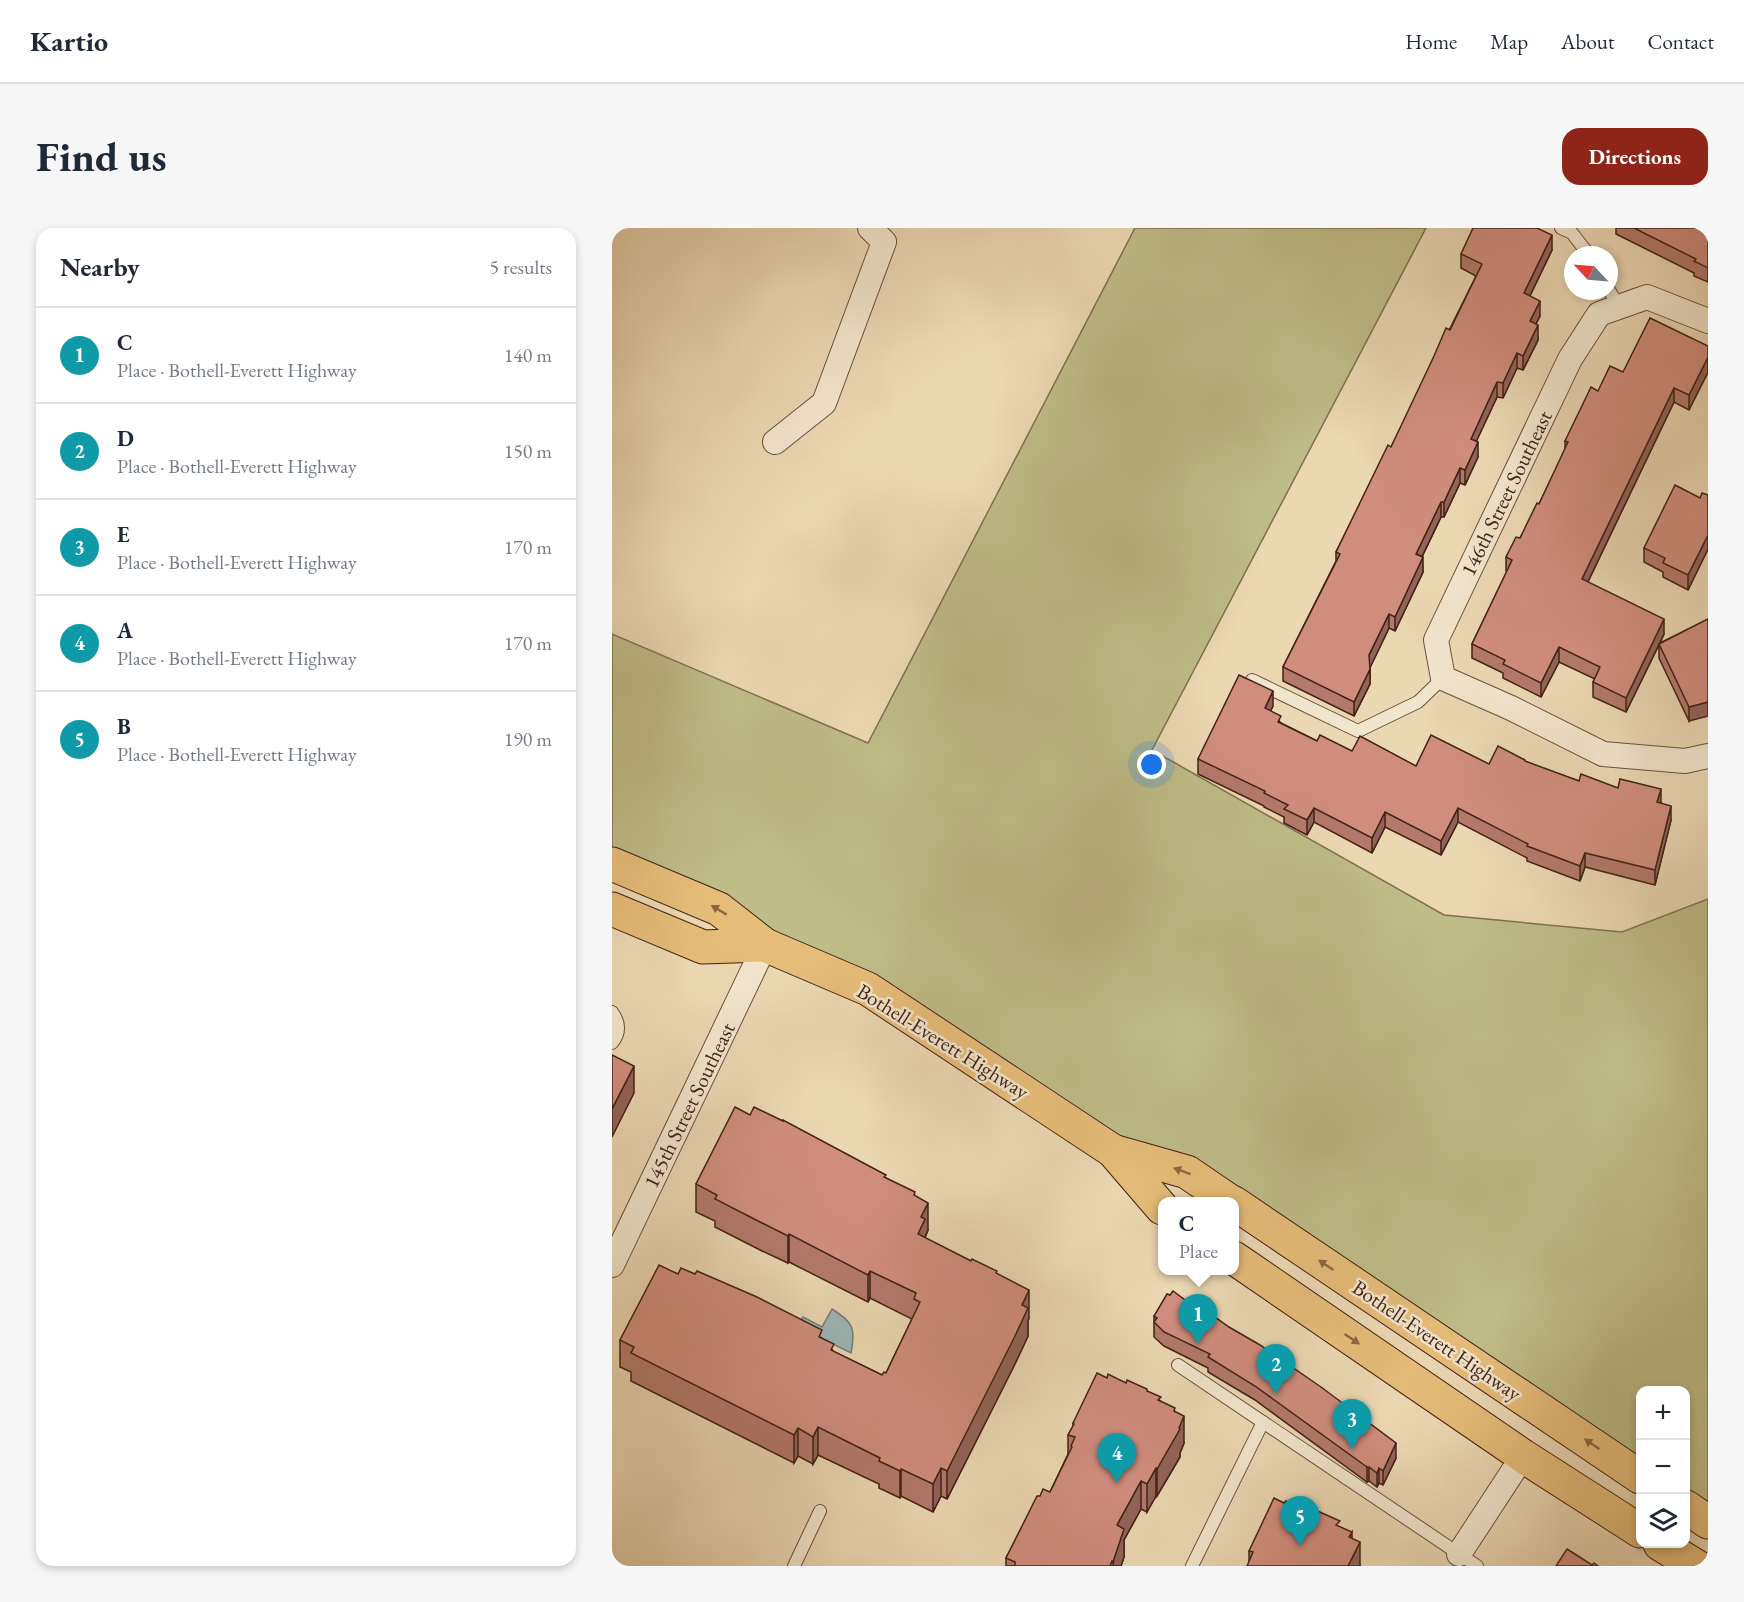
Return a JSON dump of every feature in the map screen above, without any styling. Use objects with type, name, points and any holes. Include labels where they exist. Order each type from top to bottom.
[{"type":"main road","name":"Bothell-Everett Highway","points":[[612,864],[719,909],[765,945],[868,990],[1113,1151],[1158,1203]]},
{"type":"main road","name":"Bothell-Everett Highway","points":[[612,909],[703,947],[765,945]]},
{"type":"main road","name":"Bothell-Everett Highway","points":[[1113,1151],[1187,1172],[1225,1197]]},
{"type":"main road","name":"Bothell-Everett Highway","points":[[1239,1206],[1636,1474]]},
{"type":"main road","points":[[1239,1261],[1523,1456],[1636,1528]]},
{"type":"main road","points":[[1690,1510],[1708,1522]]},
{"type":"main road","points":[[1667,1548],[1696,1566]]},
{"type":"street","points":[[775,441],[824,403],[877,235]]},
{"type":"street","points":[[1609,304],[1647,297],[1708,321]]},
{"type":"street","name":"146th Street Southeast","points":[[1443,678],[1436,640],[1570,359],[1609,304]]},
{"type":"street","points":[[1443,678],[1511,708],[1603,754],[1685,761],[1708,756]]},
{"type":"street","name":"145th Street Southeast","points":[[612,1265],[765,945]]},
{"type":"street","points":[[1468,1560],[1523,1456]]},
{"type":"lane","points":[[1561,228],[1572,233],[1581,246]]},
{"type":"lane","points":[[1252,680],[1358,731],[1418,702],[1443,678]]},
{"type":"lane","points":[[612,1012],[618,1024],[618,1031],[612,1043]]},
{"type":"lane","points":[[1178,1365],[1468,1560]]},
{"type":"lane","points":[[1192,1566],[1263,1422]]},
{"type":"lane","points":[[794,1566],[820,1511]]},
{"type":"shaded area","points":[[1135,228],[1426,228],[1152,750],[1444,915],[1622,932],[1708,899],[1708,1522],[1690,1510],[1690,1386],[1636,1386],[1636,1474],[1239,1206],[1239,1197],[1220,1197],[1113,1151],[765,945],[612,864],[612,634],[868,743]]},
{"type":"water","points":[[832,1309],[845,1318],[851,1326],[853,1337],[851,1353],[798,1327],[803,1317],[822,1327]]},
{"type":"building","points":[[1473,228],[1537,228],[1552,235],[1524,293],[1540,301],[1530,321],[1538,325],[1523,356],[1517,353],[1503,383],[1497,382],[1471,439],[1478,442],[1465,470],[1460,468],[1444,502],[1441,502],[1416,554],[1423,557],[1395,617],[1389,614],[1369,655],[1370,669],[1354,702],[1283,667],[1340,554],[1336,552],[1388,445],[1391,447],[1446,328],[1450,330],[1482,264],[1461,254]]},
{"type":"building","points":[[1634,228],[1708,228],[1708,268],[1694,261],[1696,259]]},
{"type":"building","points":[[1650,318],[1708,346],[1708,357],[1689,395],[1674,388],[1582,579],[1664,619],[1626,698],[1593,682],[1600,667],[1559,647],[1541,683],[1503,664],[1505,660],[1472,644],[1512,560],[1506,557],[1516,537],[1520,538],[1537,503],[1539,504],[1568,442],[1565,441],[1591,387],[1598,391],[1610,366],[1623,372]]},
{"type":"building","points":[[1675,485],[1700,498],[1702,493],[1708,495],[1708,535],[1688,575],[1663,563],[1665,558],[1644,548]]},
{"type":"building","points":[[1708,619],[1708,702],[1689,707],[1659,644]]},
{"type":"building","points":[[1239,675],[1273,691],[1265,708],[1281,716],[1278,722],[1317,741],[1320,735],[1352,751],[1360,736],[1416,766],[1431,735],[1489,764],[1498,746],[1525,761],[1579,781],[1581,774],[1618,788],[1620,779],[1661,789],[1657,802],[1671,806],[1655,870],[1585,853],[1580,866],[1527,846],[1528,844],[1458,808],[1441,841],[1385,812],[1372,838],[1314,808],[1307,820],[1284,809],[1288,805],[1264,793],[1265,791],[1198,759]]},
{"type":"building","points":[[612,1055],[634,1066],[612,1109]]},
{"type":"building","points":[[735,1107],[750,1115],[754,1107],[783,1120],[915,1192],[914,1195],[928,1203],[921,1217],[925,1219],[918,1234],[971,1261],[972,1259],[997,1271],[996,1273],[1029,1290],[1022,1305],[1028,1308],[1014,1338],[947,1471],[941,1468],[933,1484],[879,1461],[880,1458],[818,1427],[813,1437],[798,1428],[794,1435],[631,1353],[634,1347],[620,1340],[659,1265],[678,1274],[681,1268],[695,1274],[697,1271],[757,1297],[822,1330],[819,1337],[834,1344],[831,1350],[882,1375],[886,1373],[920,1302],[914,1299],[916,1293],[870,1271],[868,1275],[789,1234],[788,1236],[715,1199],[717,1195],[696,1184]]},
{"type":"building","points":[[1173,1291],[1188,1302],[1190,1299],[1229,1327],[1260,1345],[1396,1443],[1383,1471],[1379,1468],[1377,1473],[1367,1467],[1255,1386],[1208,1357],[1210,1354],[1164,1332],[1154,1322],[1157,1318],[1154,1316],[1167,1294],[1170,1295]]},
{"type":"building","points":[[1097,1373],[1107,1378],[1108,1374],[1126,1383],[1127,1380],[1161,1397],[1158,1400],[1175,1408],[1174,1411],[1184,1416],[1180,1429],[1147,1484],[1141,1481],[1117,1525],[1124,1529],[1110,1566],[1015,1566],[1015,1562],[1006,1558],[1037,1496],[1040,1496],[1043,1489],[1050,1492],[1072,1447],[1075,1437],[1068,1435]]},
{"type":"building","points":[[1274,1498],[1304,1509],[1304,1505],[1340,1521],[1336,1525],[1352,1532],[1349,1537],[1360,1542],[1348,1566],[1247,1566],[1253,1552],[1249,1551]]},
{"type":"building","points":[[1567,1549],[1592,1565],[1594,1563],[1598,1566],[1556,1566]]},
{"type":"place","name":"C","points":[[1198,1344]]},
{"type":"place","name":"D","points":[[1276,1394]]},
{"type":"place","name":"E","points":[[1352,1449]]},
{"type":"place","name":"A","points":[[1117,1483]]},
{"type":"place","name":"B","points":[[1300,1546]]}]
